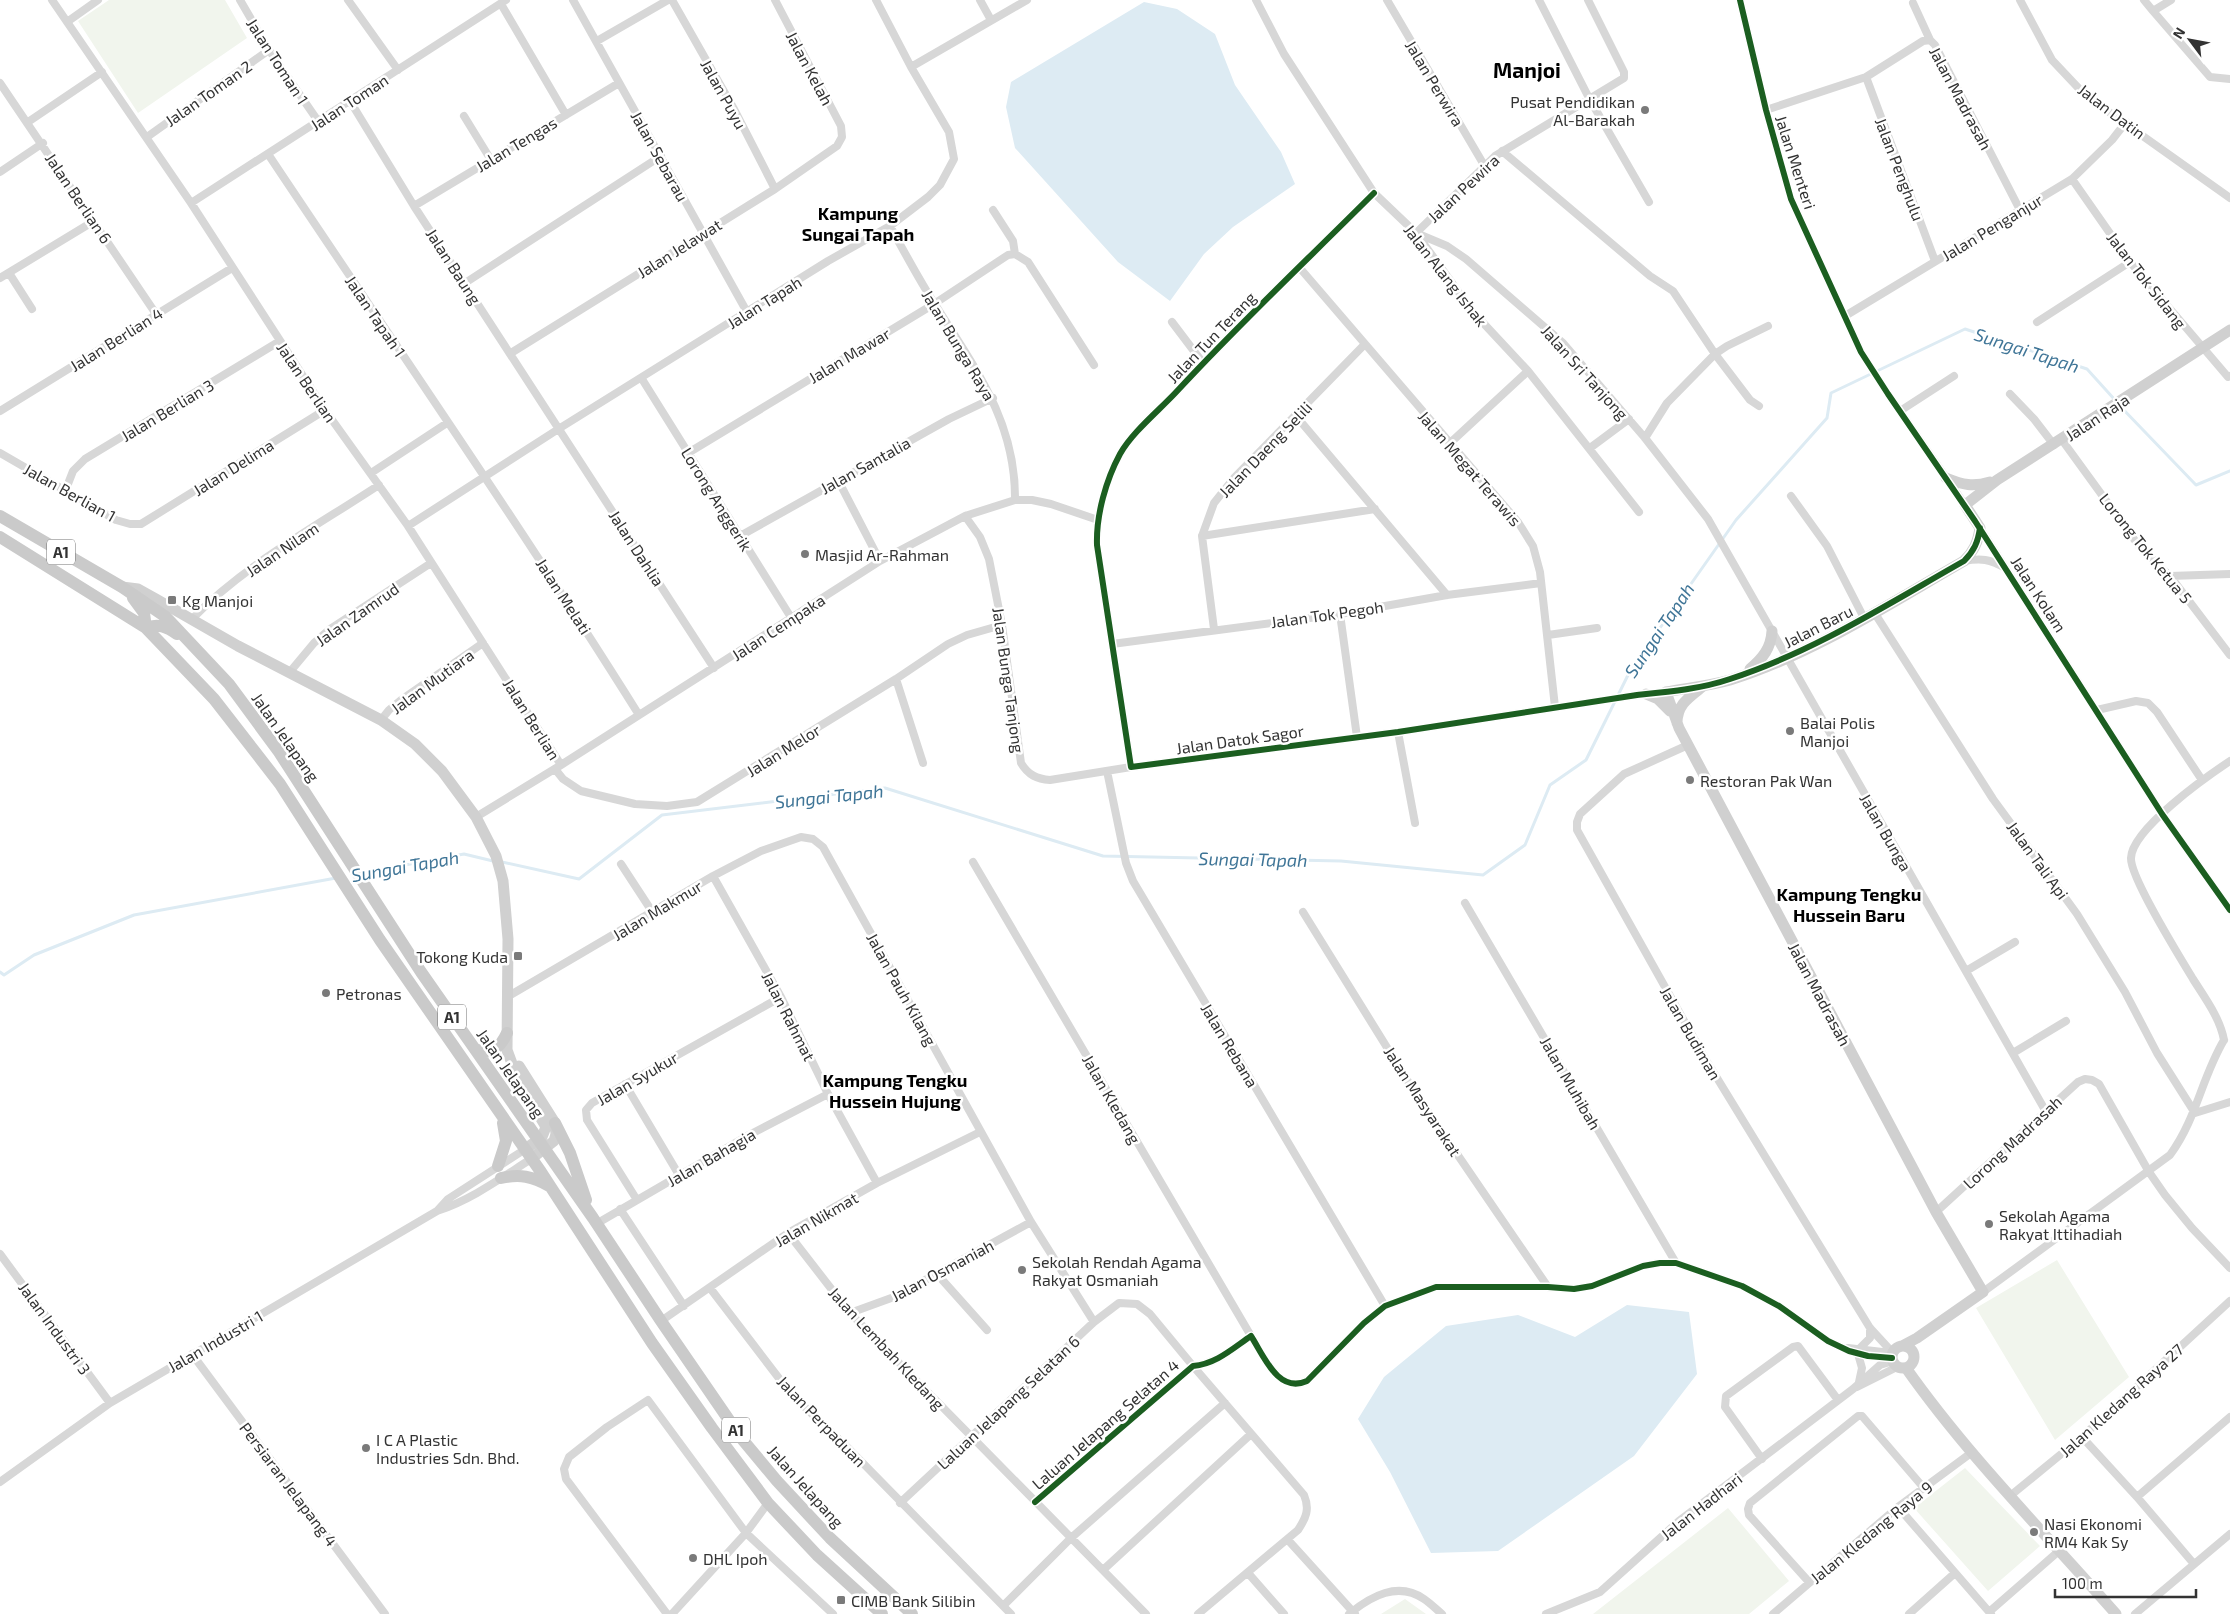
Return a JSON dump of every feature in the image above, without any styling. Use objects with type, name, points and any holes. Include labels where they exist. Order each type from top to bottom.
[{"type":"main road","name":"Jalan Jelapang","points":[[0,516],[122,587],[166,617],[229,684],[279,752],[369,894],[595,1221],[660,1321],[742,1439],[777,1481],[830,1538],[912,1614]]},
{"type":"main road","name":"Jalan Jelapang","points":[[0,537],[146,628],[214,699],[280,784],[380,940],[528,1154],[652,1343],[712,1428],[768,1503],[817,1555],[882,1614]]},
{"type":"main road","points":[[122,587],[142,610],[146,628],[162,626],[189,642]]},
{"type":"main road","points":[[475,1049],[487,1052],[492,1051],[503,1043],[507,1033]]},
{"type":"main road","points":[[502,1117],[506,1141],[500,1172],[537,1179],[549,1186]]},
{"type":"main road","points":[[555,1123],[570,1153],[595,1221]]},
{"type":"street","name":"Jalan Berlian","points":[[52,0],[191,203],[325,410],[408,526],[484,643],[558,767]]},
{"type":"street","points":[[67,22],[98,0]]},
{"type":"street","name":"Jalan Toman 1","points":[[240,0],[269,50],[318,121]]},
{"type":"street","points":[[348,0],[398,70]]},
{"type":"street","name":"Jalan Sebarau","points":[[573,0],[747,312]]},
{"type":"street","points":[[597,41],[668,0]]},
{"type":"street","name":"Jalan Puyu","points":[[672,0],[734,109],[775,189]]},
{"type":"street","name":"Jalan Kelah","points":[[775,0],[841,126],[842,137]]},
{"type":"street","name":"Jalan Tapah","points":[[408,526],[560,428],[642,379],[828,262],[890,226],[928,197],[940,185],[954,159],[950,132],[911,67],[876,0]]},
{"type":"street","points":[[980,0],[991,20]]},
{"type":"street","points":[[911,67],[1027,0]]},
{"type":"street","name":"Jalan Alang Ishak","points":[[1256,0],[1284,54],[1374,193],[1416,233],[1473,312],[1528,371],[1639,512]]},
{"type":"street","name":"Jalan Perwira","points":[[1387,0],[1484,165]]},
{"type":"street","points":[[1539,0],[1589,98],[1649,202]]},
{"type":"street","name":"Jalan Pewira","points":[[1416,233],[1484,165],[1502,151],[1622,80],[1625,75],[1588,0]]},
{"type":"street","name":"Jalan Menteri","points":[[1740,0],[1766,110],[1791,199],[1862,352],[1888,394]]},
{"type":"street","name":"Jalan Datin","points":[[2020,0],[2052,60],[2085,95],[2126,122],[2230,198]]},
{"type":"street","points":[[2144,0],[2210,76],[2230,79]]},
{"type":"street","points":[[2153,11],[2171,0]]},
{"type":"street","points":[[504,2],[566,115]]},
{"type":"street","name":"Jalan Toman","points":[[191,203],[504,2]]},
{"type":"street","points":[[1914,3],[1930,40]]},
{"type":"street","name":"Jalan Madrasah","points":[[1766,110],[1866,77],[1923,41],[1930,40],[1935,45],[2020,210]]},
{"type":"street","name":"Jalan Toman 2","points":[[147,137],[269,50]]},
{"type":"street","points":[[28,122],[102,72]]},
{"type":"street","name":"Jalan Penghulu","points":[[1866,77],[1935,261]]},
{"type":"street","name":"Jalan Berlian 6","points":[[0,83],[156,314]]},
{"type":"street","name":"Jalan Tengas","points":[[414,206],[619,83]]},
{"type":"street","name":"Jalan Baung","points":[[350,101],[414,206],[560,428]]},
{"type":"street","points":[[464,116],[490,160]]},
{"type":"street","name":"Jalan Penganjur","points":[[1845,316],[2072,179],[2112,140],[2126,122]]},
{"type":"street","name":"Jalan Jelawat","points":[[511,354],[775,189],[837,146],[842,137]]},
{"type":"street","points":[[0,172],[42,144]]},
{"type":"street","points":[[1502,151],[1650,276],[1673,291],[1715,354],[1750,400],[1759,406]]},
{"type":"street","name":"Jalan Tapah 1","points":[[268,154],[484,478]]},
{"type":"street","points":[[465,283],[661,156]]},
{"type":"street","name":"Jalan Tok Sidang","points":[[2072,179],[2130,262],[2201,348],[2229,377]]},
{"type":"street","name":"Jalan Tun Terang","points":[[1098,520],[1113,468],[1122,452],[1203,363],[1374,193]]},
{"type":"street","points":[[993,210],[1013,241],[1012,255],[1028,262],[1094,365]]},
{"type":"street","points":[[0,278],[94,221]]},
{"type":"street","name":"Jalan Bunga Raya","points":[[890,226],[934,304],[982,378],[992,398],[1013,464],[1015,500]]},
{"type":"street","name":"Jalan Sri Tanjong","points":[[1416,233],[1447,246],[1466,259],[1563,343],[1645,438],[1708,519],[1724,549]]},
{"type":"street","name":"Jalan Mawar","points":[[688,453],[1012,255]]},
{"type":"street","points":[[2037,322],[2130,262]]},
{"type":"street","name":"Jalan Megat Terawis","points":[[1299,267],[1449,444],[1518,522],[1533,546],[1542,583],[1555,708]]},
{"type":"street","name":"Jalan Berlian 4","points":[[0,410],[232,268]]},
{"type":"street","points":[[10,272],[32,309]]},
{"type":"street","points":[[1172,322],[1203,363]]},
{"type":"street","points":[[1645,438],[1667,403],[1715,354],[1768,326]]},
{"type":"street","name":"Jalan Raja","points":[[1965,505],[1997,480],[2058,443],[2230,330]]},
{"type":"street","name":"Jalan Berlian 3","points":[[66,489],[73,471],[85,459],[280,341]]},
{"type":"street","name":"Jalan Daeng Selili","points":[[1214,629],[1202,536],[1214,503],[1234,478],[1364,345]]},
{"type":"street","points":[[1449,444],[1528,371]]},
{"type":"street","points":[[1900,411],[1954,376]]},
{"type":"street","name":"Lorong Anggerik","points":[[642,379],[792,619]]},
{"type":"street","name":"Jalan Kolam","points":[[1888,394],[1979,526],[2162,814],[2229,906]]},
{"type":"street","name":"Lorong Tok Ketua 5","points":[[2010,394],[2058,443],[2139,546],[2170,576],[2230,654]]},
{"type":"street","name":"Jalan Santalia","points":[[740,536],[949,419],[992,398]]},
{"type":"street","name":"Jalan Delima","points":[[142,524],[325,410]]},
{"type":"street","points":[[1296,416],[1447,595]]},
{"type":"street","points":[[1590,448],[1629,419]]},
{"type":"street","points":[[371,474],[447,423]]},
{"type":"street","name":"Jalan Dahlia","points":[[560,428],[714,668]]},
{"type":"street","name":"Jalan Berlian 1","points":[[0,453],[66,489],[116,520],[130,524],[142,524]]},
{"type":"street","name":"Jalan Melati","points":[[484,478],[558,586],[639,715]]},
{"type":"street","points":[[1946,478],[1964,485],[1976,486],[1997,480]]},
{"type":"street","points":[[838,480],[880,561]]},
{"type":"street","name":"Jalan Nilam","points":[[191,620],[226,586],[290,542],[379,486]]},
{"type":"street","name":"Jalan Baru","points":[[1599,700],[1666,692],[1729,680],[1787,658],[1869,615],[1964,561],[1972,554],[1976,545],[1979,526],[1976,511],[1980,494]]},
{"type":"street","name":"Jalan Tali Api","points":[[1791,496],[1827,546],[1869,615],[1993,799],[2077,914],[2125,992],[2157,1053],[2195,1113]]},
{"type":"street","name":"Jalan Cempaka","points":[[476,816],[558,767],[880,561],[965,516],[1015,500],[1032,500],[1051,504],[1098,520]]},
{"type":"street","points":[[1202,536],[1375,509]]},
{"type":"street","name":"Jalan Bunga Tanjong","points":[[965,516],[980,537],[989,559],[1002,626],[1021,763],[1025,770],[1040,779],[1050,780],[1131,767]]},
{"type":"street","points":[[1098,520],[1099,563],[1131,767]]},
{"type":"street","name":"Jalan Bunga","points":[[1724,549],[2046,1110]]},
{"type":"street","name":"Jalan Kolam","points":[[1964,561],[1980,558],[1990,560],[2007,569]]},
{"type":"street","name":"Jalan Zamrud","points":[[289,673],[314,643],[330,629],[431,563]]},
{"type":"street","points":[[2170,576],[2230,574]]},
{"type":"street","name":"Jalan Tok Pegoh","points":[[1112,644],[1214,629],[1340,614],[1447,595],[1542,583]]},
{"type":"street","points":[[122,587],[138,589],[289,673],[381,720],[415,744],[442,771],[476,816],[496,856],[503,881],[508,939],[508,1050],[514,1070],[546,1127],[541,1145]]},
{"type":"street","points":[[1340,614],[1357,737]]},
{"type":"street","name":"Jalan Melor","points":[[558,767],[563,780],[581,791],[626,802],[667,806],[697,802],[896,680],[948,644],[967,635],[1002,626]]},
{"type":"street","points":[[1548,635],[1597,628]]},
{"type":"street","points":[[1745,674],[1766,653],[1770,646],[1772,631]]},
{"type":"street","name":"Jalan Mutiara","points":[[381,720],[401,700],[484,643]]},
{"type":"street","points":[[896,680],[923,763]]},
{"type":"street","points":[[1675,720],[1683,702],[1705,685]]},
{"type":"street","name":"Jalan Madrasah","points":[[1666,692],[1675,720],[1688,745],[1936,1212],[1982,1292]]},
{"type":"street","points":[[1641,694],[1658,699],[1675,720]]},
{"type":"street","name":"Jalan Datok Sagor","points":[[1131,767],[1398,732],[1599,700]]},
{"type":"street","points":[[2097,710],[2136,701],[2148,702],[2157,712],[2202,780]]},
{"type":"street","points":[[1398,732],[1415,823]]},
{"type":"street","name":"Jalan Budiman","points":[[1688,745],[1624,774],[1580,814],[1577,830],[1706,1060],[1870,1328],[1897,1359]]},
{"type":"street","points":[[1897,1359],[1946,1317],[2149,1172],[2170,1155],[2183,1138],[2195,1113],[2208,1072],[2227,1040],[2217,1018],[2157,916],[2132,868],[2132,850],[2136,840],[2162,814],[2202,780],[2230,761]]},
{"type":"street","name":"Jalan Rebana","points":[[1107,771],[1126,862],[1133,881],[1385,1306]]},
{"type":"street","name":"Jalan Makmur","points":[[507,997],[713,876],[761,851],[801,838],[813,839]]},
{"type":"street","name":"Jalan Pauh Kilang","points":[[813,839],[823,847],[1031,1222],[1094,1322]]},
{"type":"street","name":"Jalan Kledang","points":[[972,862],[1251,1336],[1276,1374],[1290,1385],[1298,1385],[1307,1381],[1364,1323],[1385,1306]]},
{"type":"street","points":[[620,864],[652,913]]},
{"type":"street","name":"Jalan Rahmat","points":[[713,876],[781,996],[828,1094],[877,1183]]},
{"type":"street","name":"Jalan Muhibah","points":[[1465,904],[1676,1263]]},
{"type":"street","name":"Jalan Masyarakat","points":[[1303,912],[1414,1091],[1548,1287]]},
{"type":"street","points":[[1966,971],[2015,942]]},
{"type":"street","name":"Jalan Syukur","points":[[637,1200],[588,1120],[586,1110],[592,1103],[781,996]]},
{"type":"street","points":[[2013,1053],[2066,1022]]},
{"type":"street","points":[[507,1033],[513,1053],[520,1067],[555,1123],[555,1138],[528,1154]]},
{"type":"street","name":"Lorong Madrasah","points":[[1936,1212],[2046,1110],[2078,1082],[2085,1079],[2092,1080],[2105,1091],[2149,1172]]},
{"type":"street","points":[[625,1084],[680,1175]]},
{"type":"street","name":"Jalan Bahagia","points":[[595,1221],[620,1210],[749,1135],[828,1094]]},
{"type":"street","points":[[2195,1113],[2230,1102]]},
{"type":"street","name":"Jalan Nikmat","points":[[660,1321],[788,1233],[877,1183],[980,1132]]},
{"type":"street","name":"Jalan Industri 1","points":[[0,1482],[110,1403],[437,1211],[451,1207],[528,1154]]},
{"type":"street","name":"Jalan Industri 1","points":[[437,1211],[448,1199],[500,1172],[528,1154]]},
{"type":"street","points":[[2149,1172],[2192,1228],[2230,1268]]},
{"type":"street","points":[[620,1210],[684,1306]]},
{"type":"street","name":"Jalan Osmaniah","points":[[850,1313],[894,1297],[1031,1222]]},
{"type":"street","name":"Jalan Lembah Kledang","points":[[788,1233],[850,1313],[1146,1614]]},
{"type":"street","name":"Jalan Industri 3","points":[[0,1254],[110,1403]]},
{"type":"street","points":[[1385,1306],[1436,1287],[1548,1287],[1574,1289],[1592,1286],[1643,1266],[1676,1263],[1742,1286],[1779,1306],[1839,1347],[1897,1359],[1911,1365],[1922,1341],[1946,1317]]},
{"type":"street","points":[[937,1274],[987,1330]]},
{"type":"street","name":"Jalan Perpaduan","points":[[710,1288],[792,1394],[849,1449],[1011,1614]]},
{"type":"street","name":"Jalan Kledang Raya 27","points":[[2010,1496],[2082,1437],[2230,1301]]},
{"type":"street","name":"Laluan Jelapang Selatan 6","points":[[900,1503],[1094,1322],[1119,1303],[1137,1304],[1150,1314],[1192,1366]]},
{"type":"street","points":[[1858,1351],[1870,1338],[1870,1328]]},
{"type":"street","points":[[1192,1366],[1205,1365],[1217,1360],[1251,1336]]},
{"type":"street","points":[[1762,1459],[1725,1407],[1726,1396],[1793,1347],[1798,1346],[1838,1400]]},
{"type":"street","points":[[1897,1359],[1909,1348],[1914,1356],[1917,1371],[1928,1390],[1930,1402]]},
{"type":"street","points":[[1856,1386],[1862,1368],[1858,1351]]},
{"type":"street","name":"Persiaran Jelapang 4","points":[[192,1354],[385,1614]]},
{"type":"street","points":[[1897,1359],[1970,1453],[2060,1550],[2116,1614]]},
{"type":"street","name":"Jalan Hadhari","points":[[1546,1614],[1600,1592],[1679,1521],[1856,1386],[1897,1359]]},
{"type":"street","points":[[1192,1366],[1304,1495],[1308,1504],[1304,1521],[1288,1540],[1198,1614]]},
{"type":"street","name":"Laluan Jelapang Selatan 4","points":[[1035,1502],[1192,1366]]},
{"type":"street","points":[[667,1614],[566,1479],[564,1469],[569,1457],[607,1427],[648,1400],[746,1533],[833,1614]]},
{"type":"street","points":[[1003,1606],[1071,1538],[1225,1403]]},
{"type":"street","points":[[1810,1582],[1749,1515],[1750,1503],[1858,1416],[1862,1416],[1923,1487]]},
{"type":"street","points":[[2137,1498],[2230,1417]]},
{"type":"street","points":[[1103,1570],[1251,1434]]},
{"type":"street","points":[[2082,1437],[2194,1564]]},
{"type":"street","name":"Jalan Kledang Raya 9","points":[[1773,1614],[1898,1507],[1970,1453]]},
{"type":"street","points":[[672,1614],[746,1533],[768,1503]]},
{"type":"street","points":[[1898,1507],[1990,1613],[2060,1550]]},
{"type":"street","points":[[2135,1614],[2144,1611],[2194,1564],[2230,1534]]},
{"type":"street","points":[[1288,1540],[1353,1613],[1368,1599],[1387,1592],[1407,1590],[1424,1599],[1442,1614]]},
{"type":"street","points":[[1248,1573],[1284,1614]]},
{"type":"street","points":[[1908,1614],[1955,1574]]},
{"type":"shaded area","points":[[109,0],[225,0],[247,38],[138,113],[78,21]]},
{"type":"shaded area","points":[[1144,2],[1177,9],[1215,34],[1235,85],[1281,152],[1295,184],[1233,227],[1204,254],[1170,301],[1118,262],[1015,148],[1006,107],[1011,82]]},
{"type":"shaded area","points":[[2057,1260],[2129,1377],[2055,1440],[1976,1308]]},
{"type":"shaded area","points":[[1627,1305],[1689,1312],[1697,1374],[1634,1456],[1498,1551],[1431,1553],[1390,1472],[1358,1419],[1384,1377],[1446,1326],[1518,1315],[1575,1337]]},
{"type":"shaded area","points":[[1965,1468],[2040,1546],[1988,1591],[1914,1508]]},
{"type":"shaded area","points":[[1728,1508],[1789,1581],[1749,1614],[1593,1614]]},
{"type":"shaded area","points":[[1405,1599],[1426,1614],[1381,1614]]},
{"type":"waterway","name":"Sungai Tapah","points":[[502,862],[579,879],[662,815],[885,788],[1103,856],[1341,861],[1483,875],[1525,845],[1550,785],[1586,760],[1631,669],[1736,520],[1827,418],[1831,393],[1965,329],[2087,369],[2115,400]]},
{"type":"waterway","name":"Sungai Tapah","points":[[2119,405],[2196,485],[2230,471]]},
{"type":"waterway","name":"Sungai Tapah","points":[[362,873],[464,854],[493,861]]},
{"type":"waterway","name":"Sungai Tapah","points":[[0,972],[4,975],[34,955],[134,915],[336,878]]},
{"type":"cycle path","points":[[1740,0],[1766,110],[1791,199],[1861,352],[1975,521],[2162,814],[2230,910]]},
{"type":"cycle path","points":[[1374,193],[1140,429],[1120,454],[1110,475],[1100,510],[1097,545],[1131,767],[1398,732],[1637,695],[1684,690],[1730,679],[1791,655],[1850,626],[1964,561],[1975,546],[1980,528]]},
{"type":"cycle path","points":[[1035,1502],[1193,1366],[1216,1359],[1251,1336],[1273,1371],[1280,1378],[1297,1384],[1307,1381],[1364,1323],[1385,1306],[1436,1287],[1548,1287],[1574,1289],[1592,1286],[1643,1266],[1676,1263],[1742,1286],[1779,1306],[1828,1341],[1849,1351],[1868,1356],[1892,1358]]},
{"type":"place","name":"Pusat Pendidikan Al-Barakah","points":[[1645,110]]},
{"type":"place","name":"Masjid Ar-Rahman","points":[[805,554]]},
{"type":"place","name":"Kg Manjoi","points":[[172,600]]},
{"type":"place","name":"Balai Polis Manjoi","points":[[1790,731]]},
{"type":"place","name":"Restoran Pak Wan","points":[[1690,780]]},
{"type":"place","name":"Tokong Kuda","points":[[518,956]]},
{"type":"place","name":"Petronas","points":[[326,993]]},
{"type":"place","name":"Sekolah Agama Rakyat Ittihadiah","points":[[1989,1224]]},
{"type":"place","name":"Sekolah Rendah Agama Rakyat Osmaniah","points":[[1022,1270]]},
{"type":"place","name":"I C A Plastic Industries Sdn. Bhd.","points":[[366,1448]]},
{"type":"place","name":"Nasi Ekonomi RM4 Kak Sy","points":[[2034,1532]]},
{"type":"place","name":"DHL Ipoh","points":[[693,1558]]},
{"type":"place","name":"CIMB Bank Silibin","points":[[841,1600]]},
{"type":"district","name":"Manjoi","points":[[1527,69]]},
{"type":"district","name":"Kampung Sungai Tapah","points":[[858,223]]},
{"type":"district","name":"Kampung Tengku Hussein Baru","points":[[1849,904]]},
{"type":"district","name":"Kampung Tengku Hussein Hujung","points":[[895,1090]]}]
